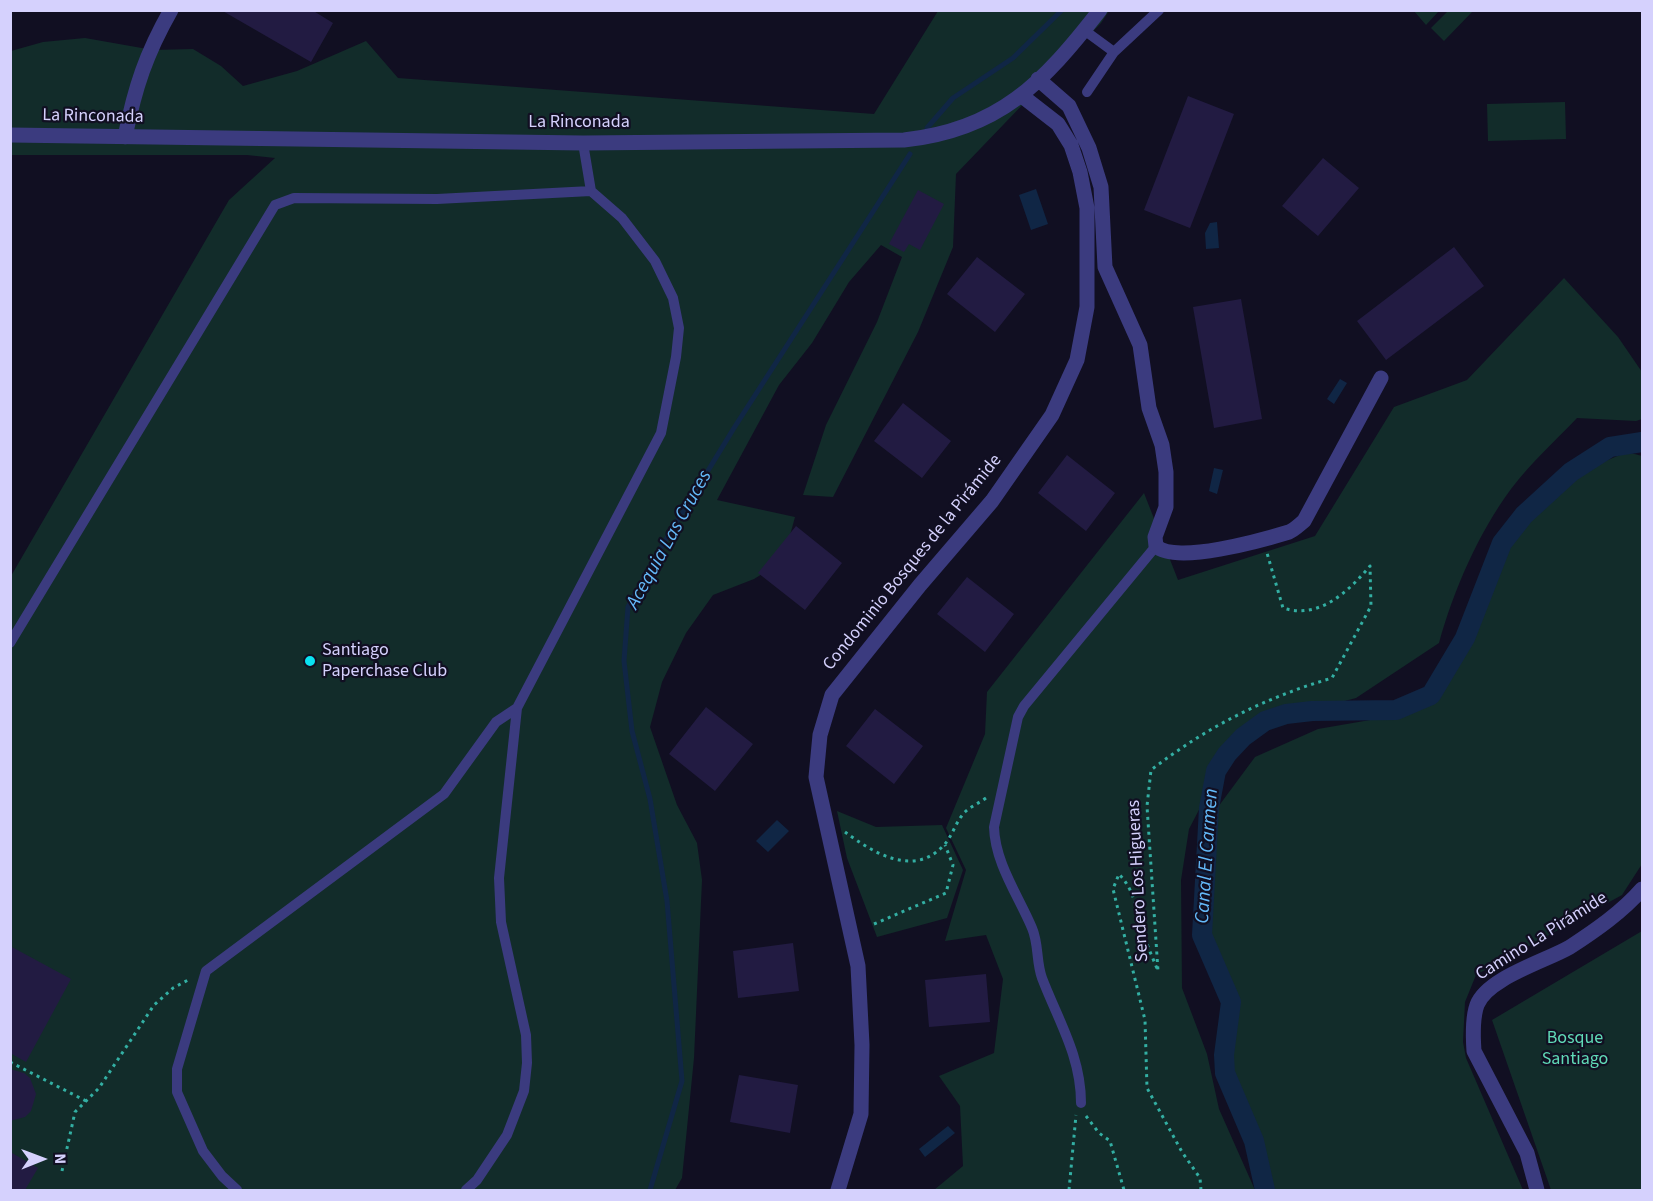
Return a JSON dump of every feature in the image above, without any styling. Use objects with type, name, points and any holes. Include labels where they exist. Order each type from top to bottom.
[{"type":"street","points":[[125,137],[134,90],[153,42],[171,10]]},
{"type":"street","name":"La Rinconada","points":[[10,135],[583,143],[904,140],[939,136],[969,127],[1022,96],[1100,10]]},
{"type":"street","points":[[1038,79],[1069,106],[1089,148],[1101,187],[1105,267],[1140,345],[1149,408],[1162,446],[1166,472],[1166,507],[1155,537],[1156,546],[1162,552],[1176,554],[1217,549],[1291,531],[1304,521],[1381,378]]},
{"type":"street","name":"Condominio Bosques de la Pirámide","points":[[838,1191],[861,1114],[862,1045],[858,966],[816,777],[823,725],[832,695],[912,594],[992,501],[1052,415],[1077,360],[1087,307],[1087,208],[1080,172],[1071,145],[1058,124],[1022,96]]},
{"type":"street","name":"Camino La Pirámide","points":[[1537,1191],[1527,1153],[1474,1051],[1473,1036],[1477,1004],[1486,993],[1519,971],[1567,948],[1588,935],[1629,904],[1642,889]]},
{"type":"lane","points":[[1087,93],[1113,52],[1159,10]]},
{"type":"lane","points":[[1084,30],[1113,52]]},
{"type":"lane","points":[[466,1191],[477,1180],[507,1135],[524,1091],[527,1063],[526,1035],[501,922],[499,878],[517,708],[662,433],[676,357],[679,328],[673,298],[655,261],[622,218],[591,190],[583,143]]},
{"type":"lane","points":[[10,644],[275,205],[294,198],[436,200],[591,190]]},
{"type":"lane","points":[[1081,1103],[1075,1055],[1041,975],[1033,931],[994,843],[994,827],[1018,717],[1024,706],[1156,546]]},
{"type":"lane","points":[[237,1191],[203,1151],[177,1092],[177,1069],[206,971],[444,795],[496,722],[517,708]]},
{"type":"path","name":"Sendero Los Higueras","points":[[1200,1191],[1200,1178],[1182,1152],[1147,1088],[1145,1020],[1113,889],[1119,874],[1127,883],[1136,901],[1141,925],[1158,970],[1147,806],[1151,770],[1223,721],[1286,691],[1332,678],[1371,606],[1370,566],[1349,591],[1317,608],[1296,612],[1284,608],[1265,548]]},
{"type":"path","points":[[842,830],[873,852],[889,859],[908,861],[931,857],[945,845],[966,811],[1002,788]]},
{"type":"path","points":[[874,924],[946,893],[953,866],[945,845]]},
{"type":"path","points":[[62,1171],[75,1112],[99,1088],[154,1005],[173,988],[206,971]]},
{"type":"path","points":[[10,1062],[86,1101]]},
{"type":"path","points":[[1069,1191],[1074,1118],[1081,1103]]},
{"type":"path","points":[[1081,1103],[1082,1111],[1099,1133],[1110,1141],[1124,1191]]},
{"type":"green space","points":[[1414,10],[1439,11],[1426,25]]},
{"type":"green space","points":[[1449,10],[1472,12],[1444,41],[1431,28]]},
{"type":"green space","name":"Santiago Paperchase Club","points":[[938,11],[1109,11],[1101,23],[956,174],[953,247],[918,332],[833,497],[803,495],[826,425],[877,322],[902,257],[881,245],[849,282],[812,343],[779,385],[717,500],[795,517],[783,561],[754,579],[713,595],[686,633],[662,682],[650,727],[677,805],[697,843],[702,880],[694,1058],[682,1178],[675,1190],[11,1190],[11,576],[229,200],[275,158],[247,155],[11,155],[11,51],[43,42],[85,38],[153,50],[193,49],[221,66],[243,86],[297,71],[366,41],[398,78],[874,114]]},
{"type":"green space","points":[[1565,102],[1566,139],[1488,141],[1487,104]]},
{"type":"green space","points":[[1564,278],[1618,337],[1642,372],[1642,419],[1636,421],[1577,418],[1526,471],[1499,506],[1468,563],[1439,643],[1356,698],[1322,707],[1305,707],[1246,742],[1213,783],[1189,829],[1181,880],[1182,988],[1207,1054],[1219,1109],[1255,1190],[934,1190],[963,1166],[960,1106],[939,1076],[994,1053],[1003,979],[986,935],[945,941],[966,870],[946,828],[985,734],[987,692],[1144,493],[1178,580],[1315,536],[1394,407],[1467,380]]},
{"type":"green space","points":[[1627,452],[1642,456],[1642,864],[1622,895],[1476,975],[1465,1002],[1463,1042],[1466,1058],[1523,1190],[1271,1190],[1260,1142],[1229,1087],[1225,1000],[1207,959],[1206,917],[1215,811],[1255,757],[1318,729],[1399,715],[1436,679],[1467,626],[1491,558],[1551,491],[1591,467]]},
{"type":"green space","points":[[837,811],[876,827],[942,825],[963,870],[947,918],[877,937],[847,858]]},
{"type":"green space","name":"Bosque Santiago","points":[[1642,931],[1642,1190],[1551,1190],[1492,1020]]},
{"type":"water","points":[[1036,189],[1048,224],[1031,230],[1019,195]]},
{"type":"water","points":[[1217,222],[1219,248],[1206,249],[1205,233],[1210,223]]},
{"type":"water","points":[[1340,379],[1347,383],[1334,404],[1327,399]]},
{"type":"water","points":[[1214,468],[1223,470],[1217,494],[1209,491]]},
{"type":"water","points":[[777,820],[789,831],[768,852],[756,841]]},
{"type":"water","points":[[948,1126],[955,1133],[925,1157],[919,1149]]},
{"type":"building","points":[[221,10],[312,10],[333,23],[311,62]]},
{"type":"building","points":[[1188,96],[1234,114],[1190,228],[1144,210]]},
{"type":"building","points":[[1323,158],[1359,188],[1318,236],[1282,206]]},
{"type":"building","points":[[918,190],[944,204],[920,250],[909,244],[904,252],[889,244]]},
{"type":"building","points":[[1454,247],[1484,286],[1386,360],[1357,321]]},
{"type":"building","points":[[977,257],[1025,294],[995,332],[947,294]]},
{"type":"building","points":[[1241,299],[1262,419],[1214,428],[1193,307]]},
{"type":"building","points":[[903,403],[951,441],[922,478],[874,441]]},
{"type":"building","points":[[1067,455],[1115,493],[1086,531],[1038,493]]},
{"type":"building","points":[[796,526],[842,563],[805,610],[758,573]]},
{"type":"building","points":[[967,577],[1014,614],[985,652],[937,614]]},
{"type":"building","points":[[706,707],[753,744],[715,791],[669,754]]},
{"type":"building","points":[[875,709],[923,746],[894,784],[846,746]]},
{"type":"building","points":[[793,943],[799,991],[738,998],[733,951]]},
{"type":"building","points":[[10,946],[71,979],[26,1062],[10,1053]]},
{"type":"building","points":[[986,974],[990,1022],[929,1027],[925,980]]},
{"type":"building","points":[[10,1069],[24,1073],[30,1078],[36,1094],[31,1111],[25,1117],[10,1121]]},
{"type":"building","points":[[739,1075],[798,1085],[790,1133],[730,1122]]},
{"type":"building","points":[[12,1153],[38,1168],[25,1190],[10,1190]]},
{"type":"waterway","name":"Acequia Las Cruces","points":[[927,128],[953,98],[1013,58],[1062,10]]},
{"type":"waterway","name":"Acequia Las Cruces","points":[[650,1190],[682,1081],[667,901],[650,799],[632,731],[624,661],[628,607],[659,551],[734,428],[910,154]]},
{"type":"waterway","name":"Canal El Carmen","points":[[1265,1190],[1254,1141],[1225,1073],[1224,1055],[1231,1002],[1202,935],[1209,808],[1216,771],[1227,754],[1243,737],[1265,721],[1286,714],[1312,711],[1396,710],[1431,695],[1465,638],[1502,543],[1524,515],[1571,472],[1610,447],[1642,442]]},
{"type":"place","name":"Santiago Paperchase Club","points":[[310,661]]}]
